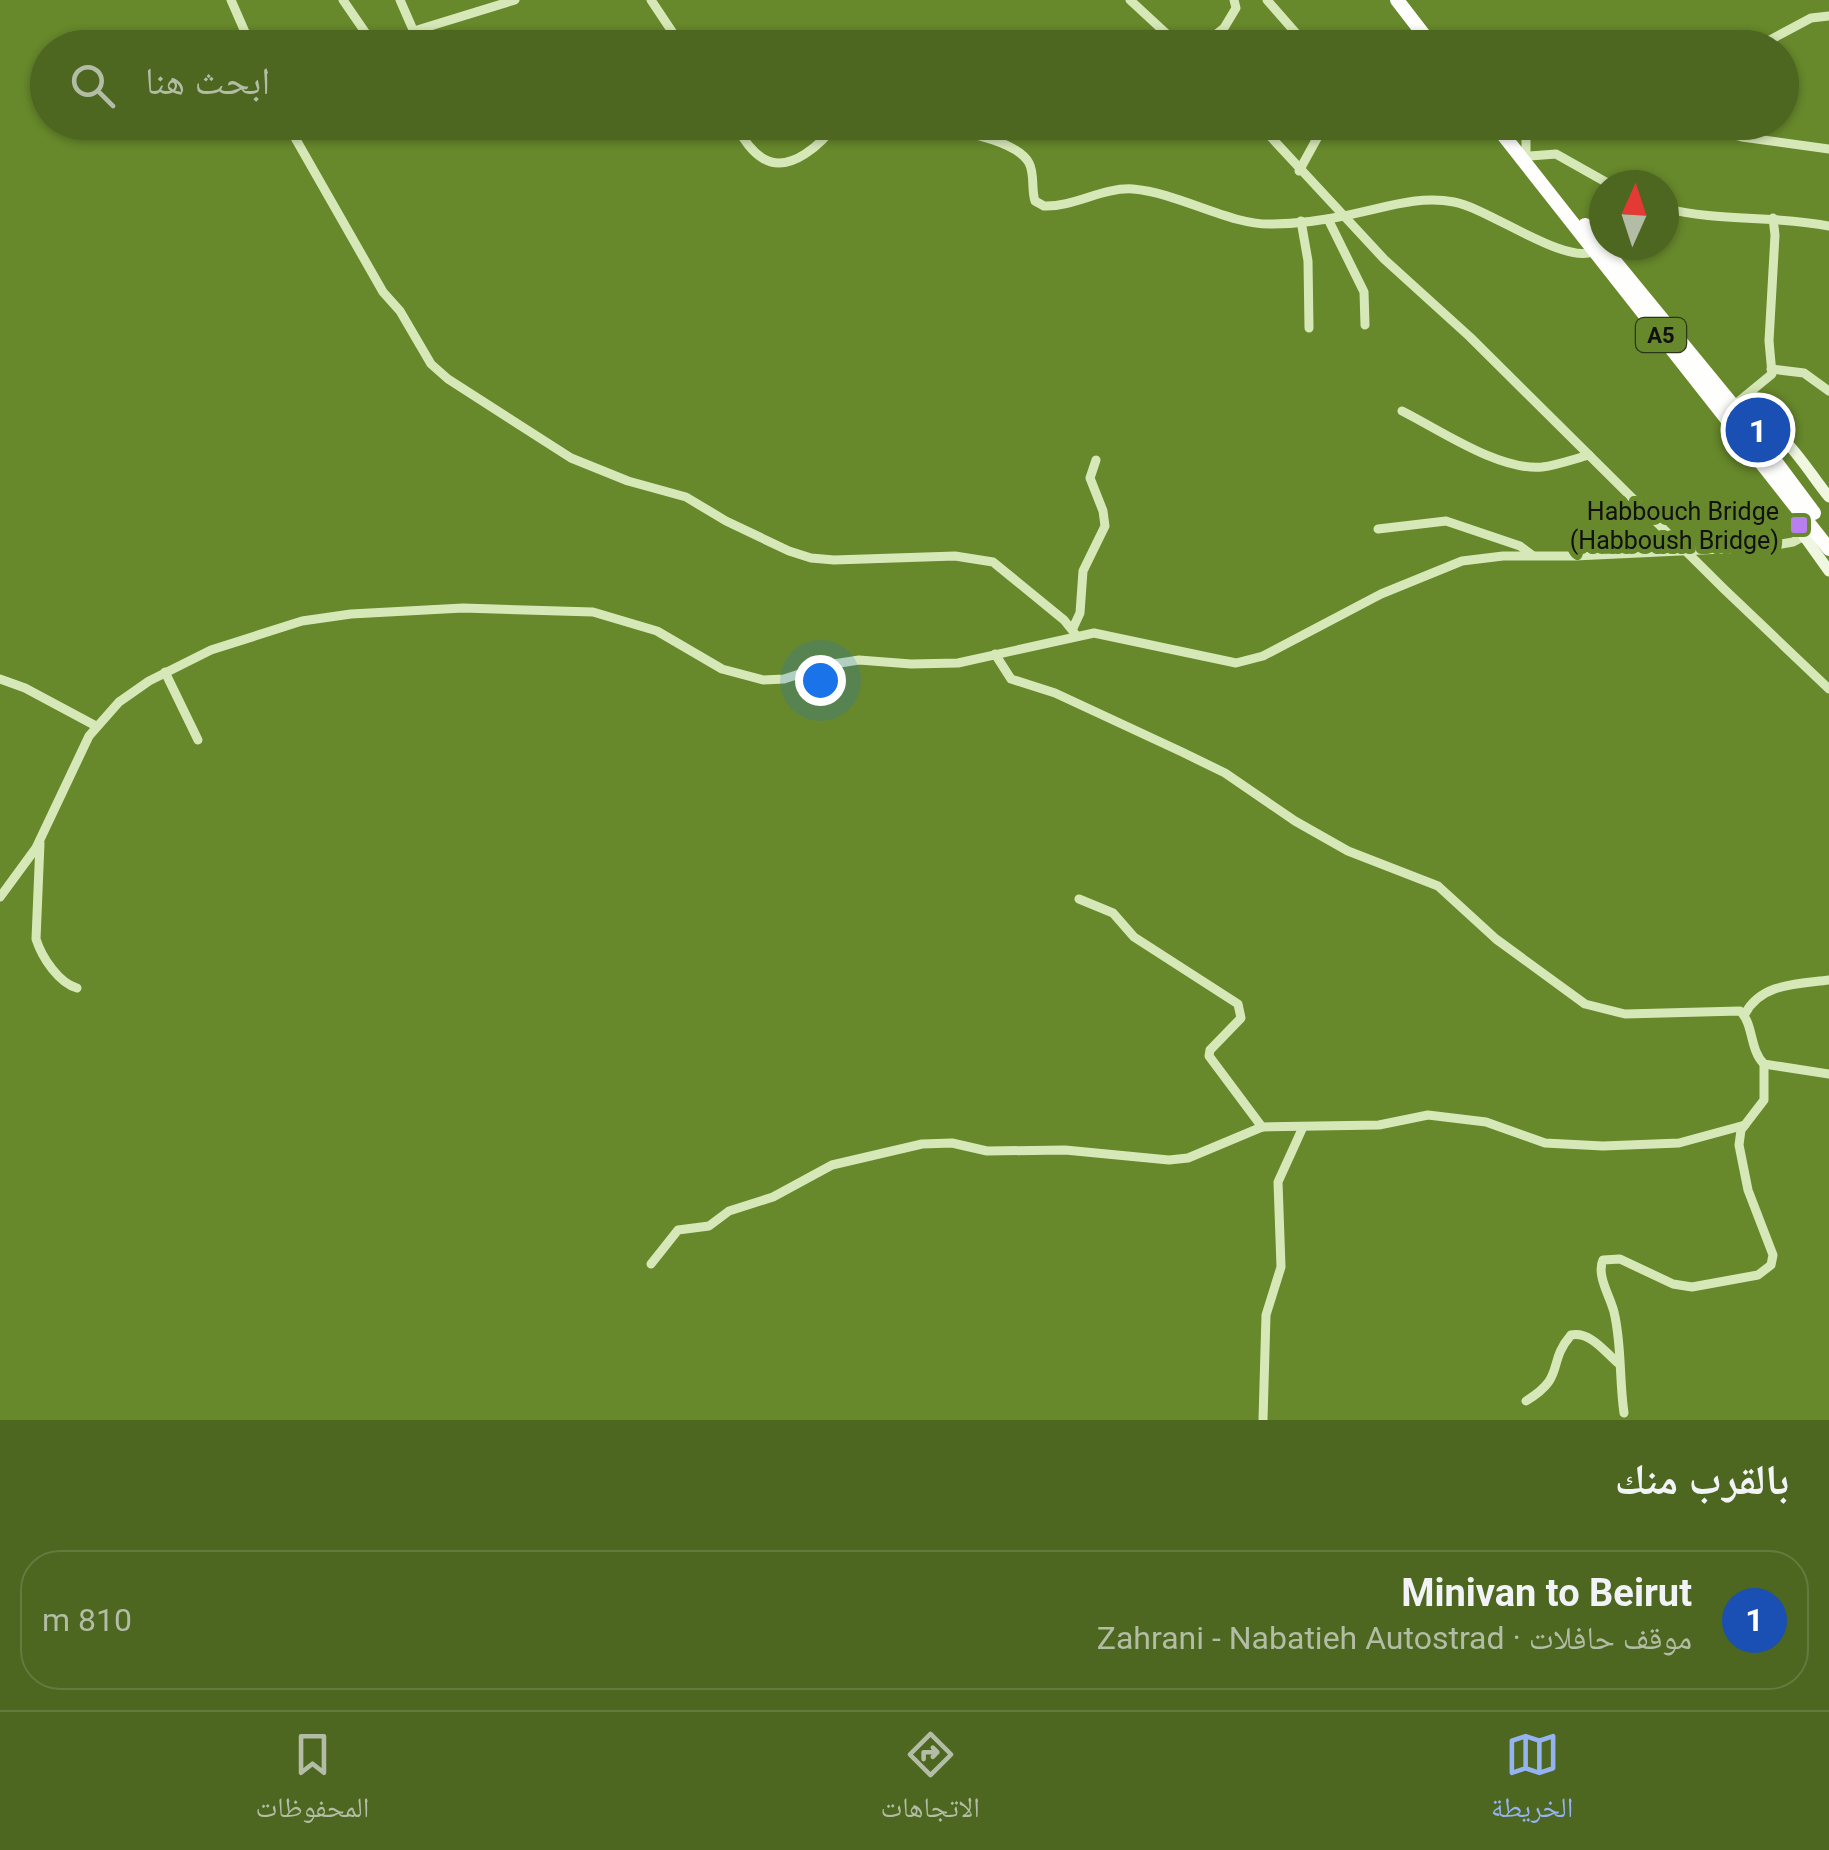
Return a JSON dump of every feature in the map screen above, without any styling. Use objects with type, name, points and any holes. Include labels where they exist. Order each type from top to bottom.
[{"type":"highway","points":[[1397,0],[1420,30]]},
{"type":"highway","points":[[1409,0],[1432,30]]},
{"type":"highway","name":"A5","points":[[1510,140],[1530,160]]},
{"type":"highway","name":"A5","points":[[1516,140],[1589,244]]},
{"type":"highway","name":"A5","points":[[1551,190],[1744,418],[1816,533]]},
{"type":"highway","name":"A5","points":[[1601,260],[1829,548]]},
{"type":"main road","points":[[1744,418],[1756,419],[1772,429],[1829,497]]},
{"type":"main road","points":[[1816,533],[1829,571]]},
{"type":"street","points":[[231,0],[244,30]]},
{"type":"street","points":[[343,0],[364,30]]},
{"type":"street","points":[[400,0],[414,30]]},
{"type":"street","points":[[417,30],[515,0]]},
{"type":"street","points":[[650,0],[671,30]]},
{"type":"street","points":[[1130,0],[1162,30]]},
{"type":"street","points":[[1222,30],[1236,8],[1234,0]]},
{"type":"street","points":[[1267,0],[1293,30]]},
{"type":"street","points":[[1789,30],[1811,18],[1829,16]]},
{"type":"street","points":[[296,140],[384,292],[400,311],[431,364],[448,379],[572,458],[628,481],[686,497],[726,522],[811,558],[980,558],[1004,569],[1074,632]]},
{"type":"street","points":[[744,140],[760,157],[771,162],[803,155],[822,140]]},
{"type":"street","points":[[994,140],[1018,151],[1030,165],[1034,201],[1044,206],[1109,190],[1135,190],[1206,206],[1252,223],[1328,219],[1421,199],[1440,200],[1460,202],[1574,254],[1589,253]]},
{"type":"street","points":[[1272,140],[1384,259],[1470,337],[1829,689]]},
{"type":"street","points":[[1300,171],[1316,140]]},
{"type":"street","points":[[1528,140],[1530,160],[1556,154],[1589,173]]},
{"type":"street","points":[[1764,140],[1829,149]]},
{"type":"street","points":[[1679,211],[1829,226]]},
{"type":"street","points":[[1733,406],[1770,377],[1772,369],[1772,218]]},
{"type":"street","points":[[1328,219],[1364,292],[1366,324]]},
{"type":"street","points":[[1301,222],[1308,261],[1308,328]]},
{"type":"street","points":[[1772,369],[1804,373],[1829,391]]},
{"type":"street","points":[[1402,410],[1518,465],[1538,468],[1589,454]]},
{"type":"street","points":[[1074,632],[1080,613],[1082,570],[1105,526],[1090,478],[1096,460]]},
{"type":"street","points":[[1378,529],[1442,520],[1520,546],[1532,555]]},
{"type":"street","points":[[0,897],[40,840],[96,726],[119,702],[165,672],[211,650],[302,622],[351,614],[463,608],[610,616],[657,631],[722,669],[764,680],[784,679],[842,662],[941,664],[1074,632],[1107,633],[1218,660],[1242,662],[1263,656],[1446,565],[1484,557],[1765,546],[1793,542],[1816,533]]},
{"type":"street","points":[[995,654],[1011,680],[1055,694],[1226,773],[1320,836],[1438,886],[1512,952],[1584,1004],[1625,1014],[1732,1009],[1745,1014]]},
{"type":"street","points":[[165,672],[198,740]]},
{"type":"street","points":[[0,679],[96,726]]},
{"type":"street","points":[[40,840],[36,939],[42,954],[64,982],[78,988]]},
{"type":"street","points":[[1079,899],[1113,912],[1143,944],[1238,1004],[1242,1014],[1238,1024],[1214,1046],[1209,1056],[1262,1127]]},
{"type":"street","points":[[1624,1413],[1618,1364],[1620,1347],[1600,1268],[1603,1260],[1620,1260],[1673,1284],[1692,1287],[1758,1275],[1772,1265],[1771,1249],[1744,1174],[1740,1136],[1764,1100],[1764,1064],[1754,1052],[1745,1014],[1753,1000],[1767,991],[1829,980]]},
{"type":"street","points":[[1764,1064],[1829,1074]]},
{"type":"street","points":[[650,1264],[678,1230],[709,1226],[729,1211],[773,1197],[832,1165],[901,1148],[952,1143],[987,1151],[1065,1150],[1169,1160],[1188,1158],[1262,1127],[1380,1125],[1428,1115],[1486,1122],[1545,1143],[1603,1146],[1680,1142],[1745,1125]]},
{"type":"street","points":[[1263,1420],[1266,1315],[1281,1267],[1278,1182],[1303,1127]]},
{"type":"street","points":[[1526,1401],[1550,1384],[1559,1352],[1571,1335],[1579,1333],[1591,1338],[1618,1364]]},
{"type":"place","name":"Minivan to Beirut","points":[[1758,430]]},
{"type":"place","name":"Habbouch Bridge (Habboush Bridge)","points":[[1799,525]]}]
